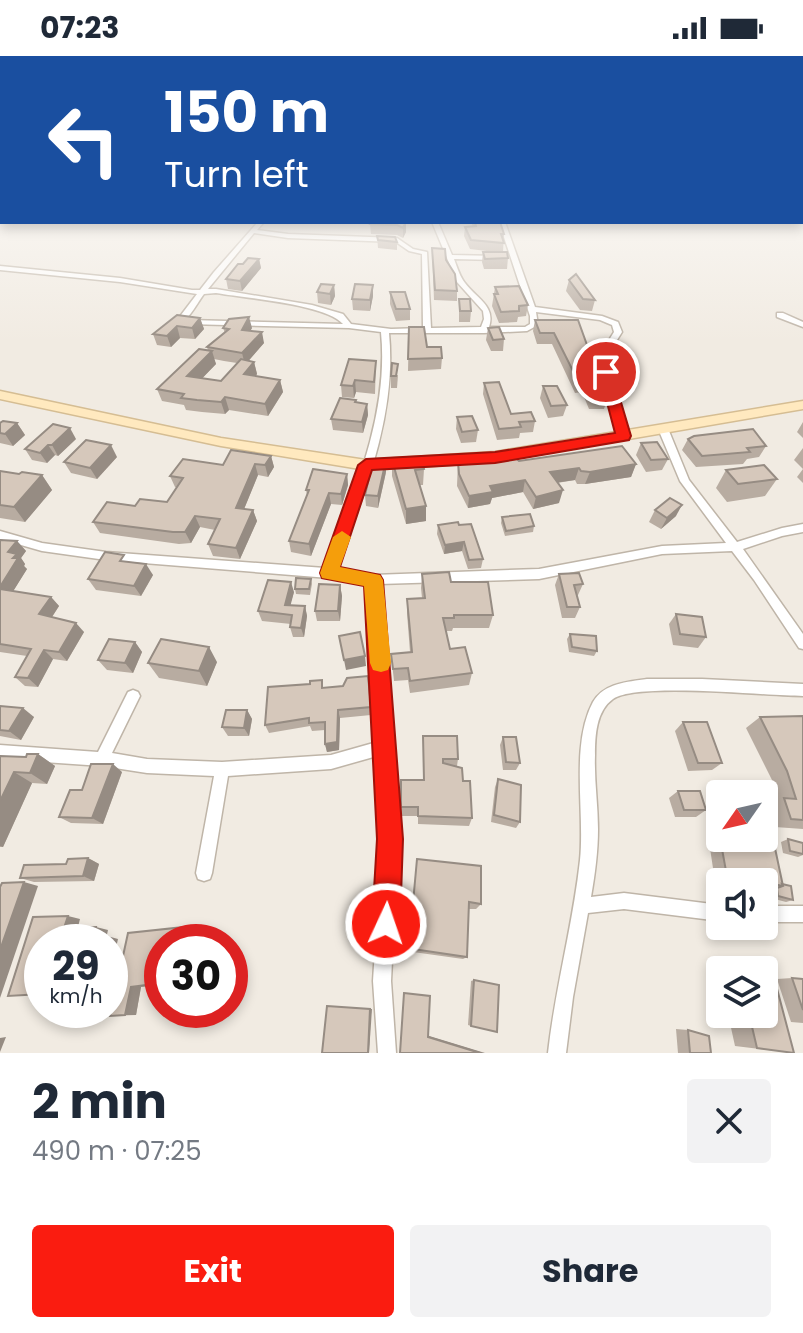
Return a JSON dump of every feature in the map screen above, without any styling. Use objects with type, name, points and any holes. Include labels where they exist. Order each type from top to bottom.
[{"type":"main road","points":[[0,395],[221,442],[366,465],[495,457],[664,431],[803,405]]},
{"type":"street","points":[[165,333],[181,321],[237,250]]},
{"type":"street","points":[[410,250],[452,256],[514,258]]},
{"type":"street","points":[[449,250],[460,282],[487,311],[484,331]]},
{"type":"street","points":[[181,321],[427,331],[530,327],[535,322],[532,309],[511,250]]},
{"type":"street","points":[[425,253],[427,331]]},
{"type":"street","points":[[0,268],[120,280],[192,292],[205,290],[323,309],[340,316],[349,326]]},
{"type":"street","points":[[532,309],[602,318],[618,328],[605,357],[606,372],[624,436]]},
{"type":"street","points":[[780,315],[803,325]]},
{"type":"street","points":[[329,573],[380,417],[387,347],[385,330]]},
{"type":"street","points":[[664,431],[685,481],[803,644]]},
{"type":"street","points":[[0,535],[42,547],[106,556],[329,573],[373,580],[539,574],[662,550],[735,547],[803,528]]},
{"type":"street","points":[[373,580],[390,839],[382,981],[387,1053]]},
{"type":"street","points":[[557,1053],[560,1011],[581,906],[590,832],[588,775],[591,714],[599,701],[612,692],[657,685],[803,690]]},
{"type":"street","points":[[102,759],[133,696]]},
{"type":"street","points":[[0,752],[102,759],[147,766],[222,769],[331,762],[385,747]]},
{"type":"street","points":[[204,873],[222,769]]},
{"type":"street","points":[[581,906],[624,901],[706,911]]},
{"type":"street","points":[[778,914],[803,914]]},
{"type":"building","points":[[432,250],[445,250],[446,260],[455,274],[457,291],[435,290]]},
{"type":"building","points":[[483,252],[507,252],[508,258],[485,259]]},
{"type":"building","points":[[248,258],[259,259],[240,281],[226,279],[238,264],[243,264]]},
{"type":"building","points":[[576,274],[595,300],[583,299],[569,280]]},
{"type":"building","points":[[321,284],[334,285],[330,294],[317,292]]},
{"type":"building","points":[[355,284],[373,285],[370,300],[352,299]]},
{"type":"building","points":[[519,286],[528,305],[519,306],[519,311],[501,312],[494,294],[498,294],[495,287]]},
{"type":"building","points":[[390,292],[405,292],[410,309],[396,309]]},
{"type":"building","points":[[459,299],[470,299],[471,311],[460,311]]},
{"type":"building","points":[[177,315],[200,318],[192,328],[177,326],[167,336],[153,334]]},
{"type":"building","points":[[249,317],[242,330],[262,332],[242,353],[207,347],[229,329],[223,328],[229,319]]},
{"type":"building","points":[[535,320],[578,320],[591,356],[595,356],[607,379],[599,379],[608,397],[593,398],[585,381],[578,381],[554,333],[540,333]]},
{"type":"building","points":[[409,327],[424,327],[427,347],[441,347],[442,358],[408,359]]},
{"type":"building","points":[[499,327],[504,339],[493,340],[488,328]]},
{"type":"building","points":[[199,349],[212,351],[187,376],[221,381],[241,359],[254,362],[244,374],[280,380],[265,404],[225,397],[221,402],[181,398],[184,394],[157,389]]},
{"type":"building","points":[[349,359],[376,361],[374,382],[355,380],[353,386],[341,385]]},
{"type":"building","points":[[392,363],[398,364],[396,376],[391,376]]},
{"type":"building","points":[[499,382],[511,414],[531,412],[535,421],[519,422],[521,427],[499,429],[484,383]]},
{"type":"building","points":[[543,386],[557,386],[567,405],[551,406]]},
{"type":"building","points":[[340,398],[367,404],[362,422],[331,419]]},
{"type":"building","points":[[472,416],[478,430],[462,432],[457,417]]},
{"type":"building","points":[[0,423],[17,423],[5,434],[0,433]]},
{"type":"building","points":[[53,424],[70,428],[40,453],[25,449]]},
{"type":"building","points":[[753,429],[766,446],[747,448],[750,452],[702,456],[688,439],[694,436]]},
{"type":"building","points":[[86,440],[111,445],[90,468],[64,462]]},
{"type":"building","points":[[657,442],[668,459],[651,460],[641,443]]},
{"type":"building","points":[[622,446],[636,464],[590,472],[579,468],[550,472],[563,490],[536,497],[525,480],[490,486],[493,492],[469,496],[459,474],[458,462],[508,451],[519,461]]},
{"type":"building","points":[[231,450],[271,456],[265,465],[255,464],[236,508],[253,510],[236,548],[208,544],[220,519],[195,516],[185,532],[93,522],[107,502],[135,506],[140,499],[167,502],[183,478],[170,476],[183,459],[223,465]]},
{"type":"building","points":[[421,458],[424,469],[415,470],[426,506],[406,509],[392,460]]},
{"type":"building","points":[[386,460],[378,496],[365,495],[373,461]]},
{"type":"building","points":[[764,465],[777,479],[738,484],[726,470]]},
{"type":"building","points":[[313,469],[347,474],[341,494],[329,493],[309,544],[289,541],[309,490],[306,490]]},
{"type":"building","points":[[0,471],[42,475],[14,507],[0,505]]},
{"type":"building","points":[[670,498],[682,505],[667,518],[655,510]]},
{"type":"building","points":[[530,514],[534,526],[506,531],[502,517]]},
{"type":"building","points":[[458,522],[459,525],[471,524],[483,559],[469,560],[464,542],[445,545],[438,525]]},
{"type":"building","points":[[0,540],[17,541],[8,552],[17,554],[13,558],[18,558],[0,587]]},
{"type":"building","points":[[105,552],[124,555],[120,561],[146,564],[134,586],[88,579]]},
{"type":"building","points":[[449,572],[451,582],[488,582],[493,615],[443,618],[450,649],[465,647],[472,673],[410,681],[408,668],[393,669],[391,654],[412,652],[407,599],[425,598],[422,574]]},
{"type":"building","points":[[579,573],[583,584],[574,585],[580,607],[567,607],[559,574]]},
{"type":"building","points":[[296,578],[311,579],[309,589],[295,589]]},
{"type":"building","points":[[268,580],[291,582],[285,605],[305,606],[301,628],[290,627],[292,615],[258,611]]},
{"type":"building","points":[[319,584],[340,585],[338,611],[315,611]]},
{"type":"building","points":[[0,589],[51,597],[39,614],[76,623],[59,652],[44,650],[28,678],[15,677],[31,649],[0,644]]},
{"type":"building","points":[[676,614],[702,617],[706,637],[680,634]]},
{"type":"building","points":[[360,632],[365,656],[344,660],[339,636]]},
{"type":"building","points":[[570,634],[596,636],[597,651],[572,647]]},
{"type":"building","points":[[109,639],[135,642],[125,663],[98,660]]},
{"type":"building","points":[[161,639],[209,647],[199,671],[148,663]]},
{"type":"building","points":[[368,676],[371,707],[338,710],[337,742],[325,744],[325,722],[309,723],[309,718],[265,725],[268,687],[310,684],[310,681],[322,680],[322,688],[343,686],[347,678]]},
{"type":"building","points":[[0,706],[23,708],[9,731],[0,730]]},
{"type":"building","points":[[226,710],[247,710],[244,728],[222,727]]},
{"type":"building","points":[[803,716],[803,820],[791,819],[784,798],[796,799],[787,771],[760,717]]},
{"type":"building","points":[[683,722],[707,722],[722,763],[698,763]]},
{"type":"building","points":[[423,736],[457,736],[458,759],[443,759],[443,763],[462,768],[463,781],[470,781],[472,818],[418,816],[418,807],[401,807],[401,780],[424,780]]},
{"type":"building","points":[[503,737],[516,737],[520,763],[506,762]]},
{"type":"building","points":[[27,754],[38,754],[30,773],[14,772],[0,801],[0,756],[26,757]]},
{"type":"building","points":[[91,764],[113,764],[92,818],[59,817],[70,790],[82,790]]},
{"type":"building","points":[[498,779],[521,785],[520,822],[494,815]]},
{"type":"building","points":[[678,791],[700,791],[706,810],[684,810]]},
{"type":"building","points":[[788,839],[803,843],[803,854],[790,851]]},
{"type":"building","points":[[723,852],[776,852],[783,886],[778,885],[778,868],[725,868]]},
{"type":"building","points":[[88,858],[83,876],[20,878],[24,865],[66,864],[68,859]]},
{"type":"building","points":[[417,859],[481,866],[481,904],[469,902],[467,957],[406,948]]},
{"type":"building","points":[[24,882],[0,950],[0,887],[2,883]]},
{"type":"building","points":[[791,886],[793,900],[778,896],[778,888]]},
{"type":"building","points":[[68,916],[65,924],[31,924],[33,917]]},
{"type":"building","points":[[144,931],[144,985],[131,987],[128,1001],[128,933]]},
{"type":"building","points":[[24,945],[24,995],[8,996]]},
{"type":"building","points":[[792,978],[803,979],[803,1010]]},
{"type":"building","points":[[474,980],[499,985],[497,1032],[471,1026]]},
{"type":"building","points":[[778,992],[794,1053],[757,1048],[752,1028],[778,1028]]},
{"type":"building","points":[[404,993],[430,996],[428,1037],[480,1053],[400,1053]]},
{"type":"building","points":[[327,1006],[370,1009],[368,1053],[322,1053]]},
{"type":"building","points":[[688,1030],[709,1036],[711,1053],[690,1053]]},
{"type":"slow traffic","points":[[342,537],[329,573],[373,580],[381,663]]},
{"type":"route","points":[[386,924],[390,839],[382,674],[373,580],[329,573],[366,465],[495,457],[624,436],[606,372]]}]
